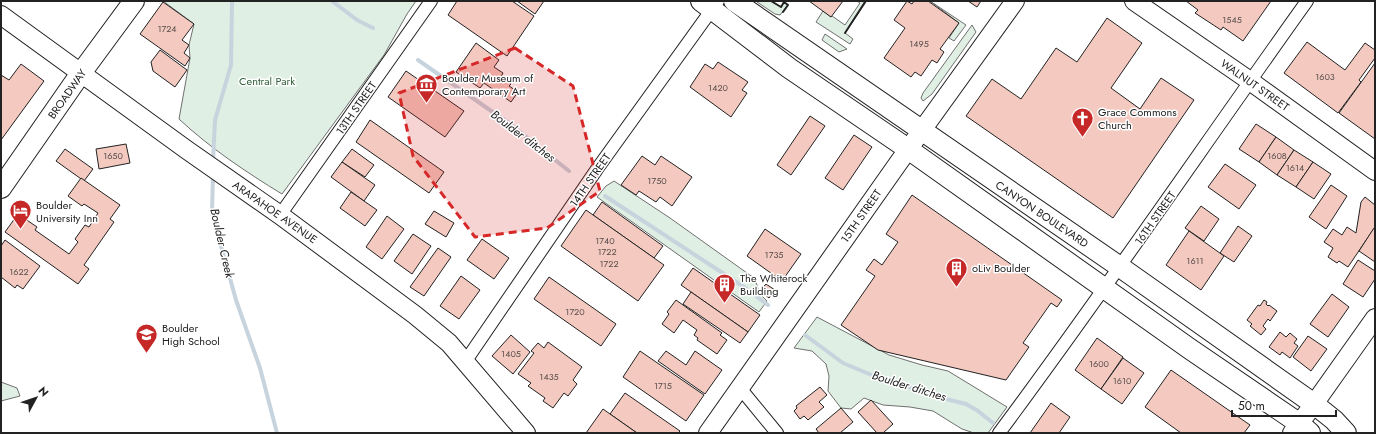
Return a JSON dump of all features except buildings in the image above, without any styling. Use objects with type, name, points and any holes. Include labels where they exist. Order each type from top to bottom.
[{"type":"main road","name":"BROADWAY","points":[[1,188],[81,73],[134,1]]},
{"type":"main road","name":"CANYON BOULEVARD","points":[[734,1],[1314,404],[1346,433]]},
{"type":"main road","points":[[710,4],[789,68],[908,149],[1301,430]]},
{"type":"street","name":"13TH STREET","points":[[280,215],[431,1]]},
{"type":"street","name":"15TH STREET","points":[[708,433],[908,149],[1015,1]]},
{"type":"street","name":"WALNUT STREET","points":[[1134,1],[1250,81],[1375,171]]},
{"type":"street","name":"16TH STREET","points":[[999,433],[1120,268],[1307,1]]},
{"type":"street","name":"14TH STREET","points":[[465,362],[710,4]]},
{"type":"street","name":"ARAPAHOE AVENUE","points":[[1,15],[187,150],[280,215],[420,319],[449,343],[526,433]]},
{"type":"street","points":[[1301,430],[1314,404],[1375,318]]},
{"type":"street","points":[[740,388],[777,433]]},
{"type":"highlighted area","points":[[515,48],[573,86],[600,191],[547,228],[475,237],[413,156],[399,93]]},
{"type":"green space","name":"Central Park","points":[[163,1],[416,1],[384,55],[282,194],[229,159],[203,140],[179,119],[190,58],[189,45],[194,24]]},
{"type":"green space","points":[[771,1],[781,7],[784,2],[788,5],[780,15],[775,14],[757,2]]},
{"type":"green space","points":[[857,1],[866,2],[845,33],[853,39],[850,44],[816,22],[823,11],[845,25],[860,3]]},
{"type":"green space","points":[[930,1],[966,25],[954,41],[949,38],[959,23]]},
{"type":"green space","points":[[972,25],[976,32],[932,94],[923,101],[921,98],[923,93]]},
{"type":"green space","points":[[825,34],[847,49],[839,52],[822,40]]},
{"type":"green space","points":[[614,181],[670,218],[754,278],[759,293],[767,301],[759,312],[597,197],[606,186]]},
{"type":"green space","points":[[817,317],[889,355],[948,371],[1007,407],[988,433],[974,433],[962,429],[933,411],[910,407],[883,405],[864,398],[851,409],[841,408],[828,391],[829,376],[826,364],[812,351],[794,348]]},
{"type":"green space","points":[[1,382],[17,388],[20,396],[1,401]]},
{"type":"waterway","name":"Boulder Creek","points":[[213,162],[215,120],[231,65],[232,1]]},
{"type":"waterway","name":"Boulder ditches","points":[[332,1],[357,20],[373,28]]},
{"type":"waterway","name":"Boulder ditches","points":[[418,60],[510,124],[569,171]]},
{"type":"waterway","name":"Boulder Creek","points":[[213,175],[212,213],[236,300],[260,368],[277,433]]},
{"type":"waterway","name":"Boulder ditches","points":[[605,196],[744,287],[768,305]]},
{"type":"waterway","name":"Boulder ditches","points":[[805,335],[843,363],[893,384],[906,386],[966,404],[993,423]]},
{"type":"wall","points":[[771,1],[781,7],[784,2],[788,5],[783,12]]},
{"type":"wall","points":[[845,33],[865,2]]},
{"type":"place","name":"Boulder Museum of Contemporary Art","points":[[426,104]]},
{"type":"place","name":"Grace Commons Church","points":[[1083,138]]},
{"type":"place","name":"Boulder University Inn","points":[[21,230]]},
{"type":"place","name":"oLiv Boulder","points":[[956,288]]},
{"type":"place","name":"The Whiterock Building","points":[[725,304]]},
{"type":"place","name":"Boulder High School","points":[[146,354]]}]
